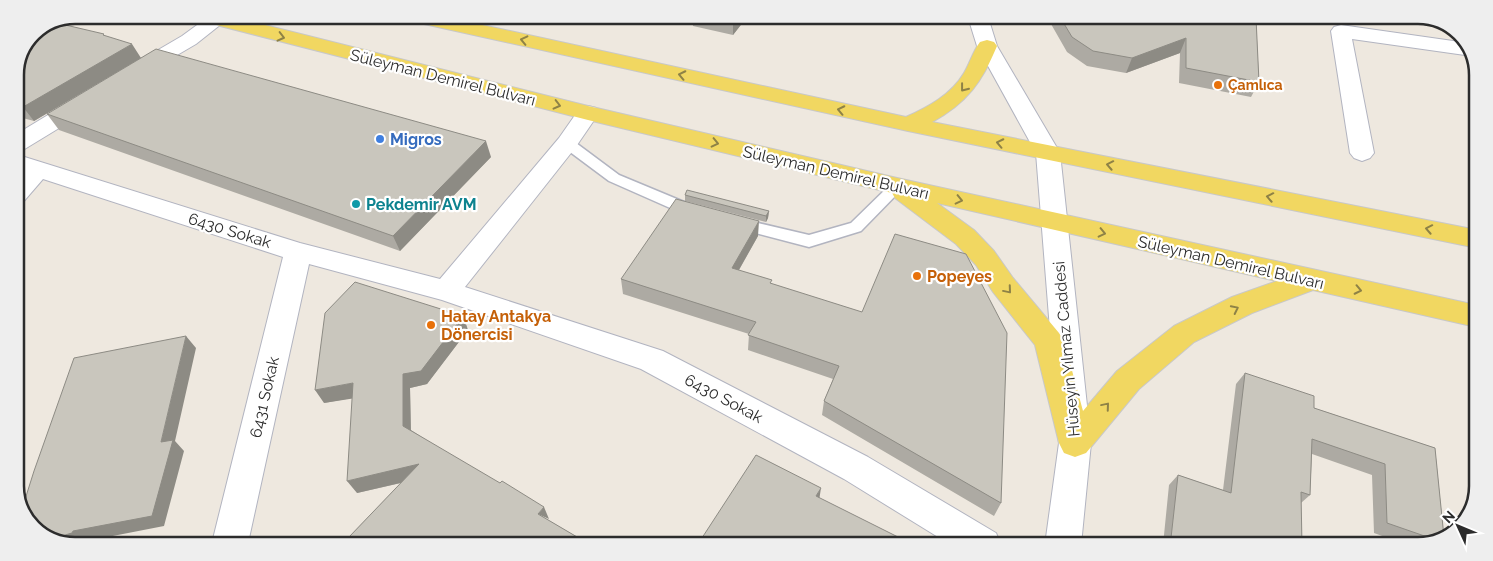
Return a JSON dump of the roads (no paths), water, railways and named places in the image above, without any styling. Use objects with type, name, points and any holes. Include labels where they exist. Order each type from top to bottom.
[{"type":"main road","name":"Süleyman Demirel Bulvarı","points":[[231,24],[588,113],[897,186],[1469,314]]},
{"type":"main road","points":[[452,24],[908,124],[1469,237]]},
{"type":"main road","points":[[908,124],[935,112],[961,94],[976,72],[987,46]]},
{"type":"main road","points":[[897,186],[965,237],[986,258],[1004,285],[1049,341],[1075,443]]},
{"type":"main road","points":[[1075,443],[1128,380],[1184,334],[1242,305],[1310,280]]},
{"type":"street","points":[[122,80],[188,40],[202,24]]},
{"type":"street","points":[[980,24],[987,46],[1048,153]]},
{"type":"street","points":[[1362,153],[1335,24],[1462,48]]},
{"type":"street","points":[[24,139],[98,95]]},
{"type":"street","points":[[446,291],[567,143],[588,113]]},
{"type":"street","name":"Hüseyin Yılmaz Caddesi","points":[[1048,153],[1075,443],[1064,537]]},
{"type":"street","name":"6430 Sokak","points":[[26,166],[298,252],[446,291],[652,360],[856,468],[970,537]]},
{"type":"street","name":"6431 Sokak","points":[[231,537],[298,252]]},
{"type":"lane","points":[[567,143],[614,178],[687,210],[706,214]]},
{"type":"lane","points":[[724,219],[809,241],[856,227],[897,186]]},
{"type":"place","name":"Çamlıca","points":[[1218,85]]},
{"type":"place","name":"Migros","points":[[380,139]]},
{"type":"place","name":"Pekdemir AVM","points":[[356,204]]},
{"type":"place","name":"Popeyes","points":[[917,276]]},
{"type":"place","name":"Hatay Antakya Dönercisi","points":[[431,325]]}]
